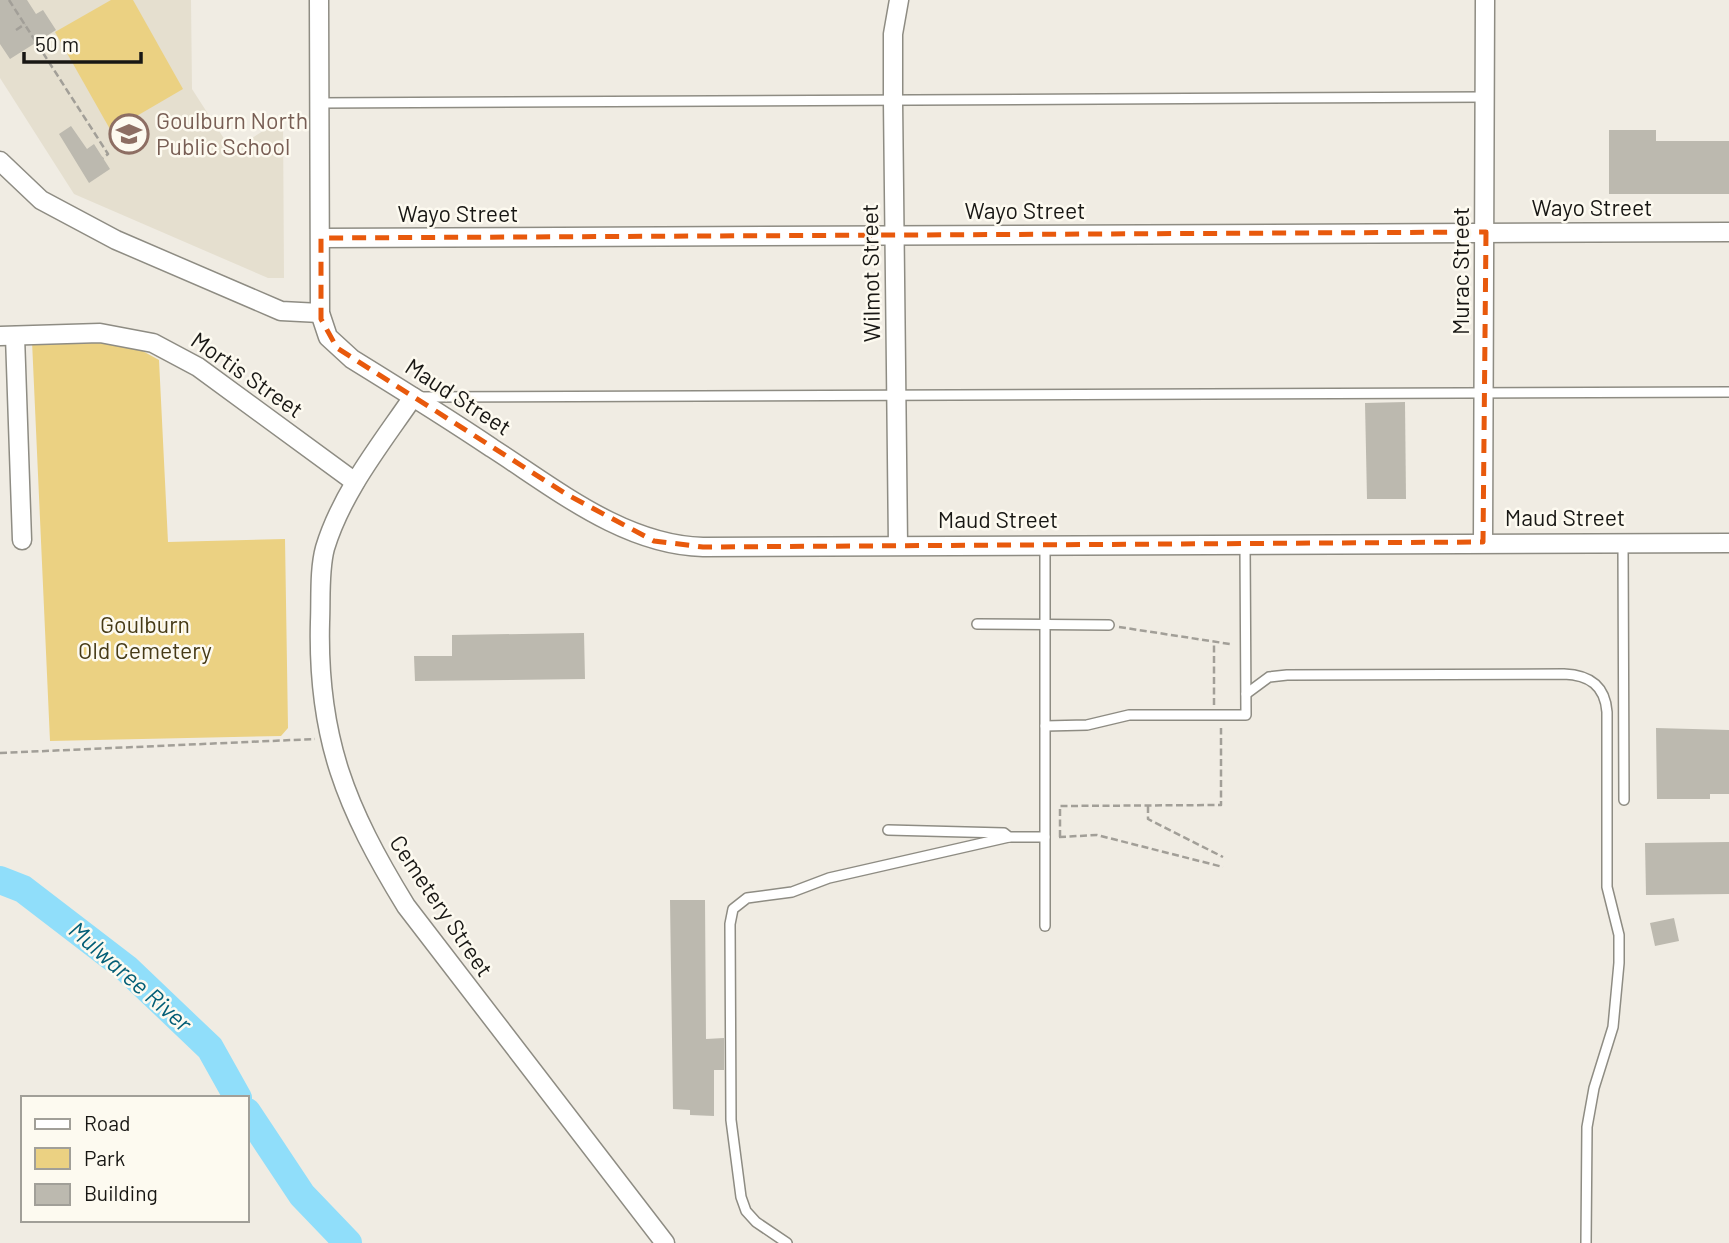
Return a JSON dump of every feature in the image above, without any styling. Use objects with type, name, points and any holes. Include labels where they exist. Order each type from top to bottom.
[{"type":"street","points":[[0,161],[41,200],[116,240],[281,312],[320,313],[319,0]]},
{"type":"street","name":"Wilmot Street","points":[[898,545],[893,34],[899,0]]},
{"type":"street","name":"Murac Street","points":[[1483,542],[1485,0]]},
{"type":"street","name":"Wayo Street","points":[[321,238],[1729,232]]},
{"type":"street","name":"Maud Street","points":[[320,313],[328,337],[343,353],[577,501],[654,541],[703,547],[1729,543]]},
{"type":"street","name":"Mortis Street","points":[[22,540],[7,336],[100,332],[153,344],[198,367],[355,482]]},
{"type":"street","name":"Cemetery Street","points":[[413,397],[355,482],[325,549],[320,636],[322,702],[331,751],[349,803],[372,850],[405,906],[665,1243]]},
{"type":"lane","points":[[319,103],[1485,97]]},
{"type":"lane","points":[[413,397],[1729,392]]},
{"type":"lane","points":[[1045,726],[1087,725],[1129,715],[1246,715],[1245,543]]},
{"type":"lane","points":[[1623,543],[1624,800]]},
{"type":"lane","points":[[1045,544],[1045,926]]},
{"type":"lane","points":[[977,624],[1109,625]]},
{"type":"lane","points":[[1246,694],[1269,677],[1280,676],[1522,674],[1585,677],[1603,693],[1607,712],[1607,887],[1618,930],[1619,952],[1613,1027],[1594,1088],[1587,1127],[1586,1243]]},
{"type":"lane","points":[[888,830],[1004,833],[1009,837]]},
{"type":"lane","points":[[787,1243],[756,1222],[746,1211],[740,1187],[730,1110],[730,924],[733,909],[747,898],[792,892],[829,878],[1009,837],[1045,837]]},
{"type":"path","points":[[9,0],[108,154],[103,158]]},
{"type":"path","points":[[16,30],[25,24]]},
{"type":"path","points":[[1109,625],[1230,644]]},
{"type":"path","points":[[1214,642],[1214,706]]},
{"type":"path","points":[[1221,725],[1221,805],[1060,806],[1060,837],[1097,835],[1223,867]]},
{"type":"path","points":[[0,753],[316,739]]},
{"type":"path","points":[[1148,806],[1147,819],[1223,857]]},
{"type":"highlighted area","points":[[1486,232],[1483,542],[703,547],[654,541],[566,494],[337,348],[321,319],[321,238]]},
{"type":"shaded area","name":"Goulburn North Public School","points":[[0,0],[191,0],[192,89],[232,151],[283,118],[284,278],[268,278],[74,194],[0,78]]},
{"type":"green space","points":[[111,0],[133,0],[183,89],[111,131],[55,32]]},
{"type":"green space","name":"Goulburn Old Cemetery","points":[[32,341],[128,343],[159,360],[168,542],[285,539],[288,728],[281,736],[50,741]]},
{"type":"building","points":[[0,0],[27,0],[36,14],[43,10],[56,30],[10,59],[0,44]]},
{"type":"building","points":[[71,126],[87,149],[94,144],[110,169],[89,183],[59,134]]},
{"type":"building","points":[[1609,130],[1656,130],[1656,141],[1729,141],[1729,194],[1609,194]]},
{"type":"building","points":[[1405,402],[1406,499],[1367,499],[1365,403]]},
{"type":"building","points":[[584,633],[585,679],[415,681],[414,656],[452,656],[452,635]]},
{"type":"building","points":[[1656,728],[1729,730],[1729,794],[1710,794],[1710,799],[1657,799]]},
{"type":"building","points":[[1729,842],[1729,894],[1646,895],[1645,843]]},
{"type":"building","points":[[670,900],[705,900],[706,1039],[724,1038],[724,1070],[714,1070],[714,1116],[690,1115],[690,1110],[673,1109]]},
{"type":"building","points":[[1674,918],[1679,941],[1655,946],[1650,923]]},
{"type":"waterway","name":"Mulwaree River","points":[[0,880],[23,889],[126,968],[210,1048],[237,1096]]},
{"type":"waterway","name":"Mulwaree River","points":[[248,1114],[302,1195],[348,1243]]},
{"type":"place","name":"Goulburn North Public School","points":[[129,134]]}]
